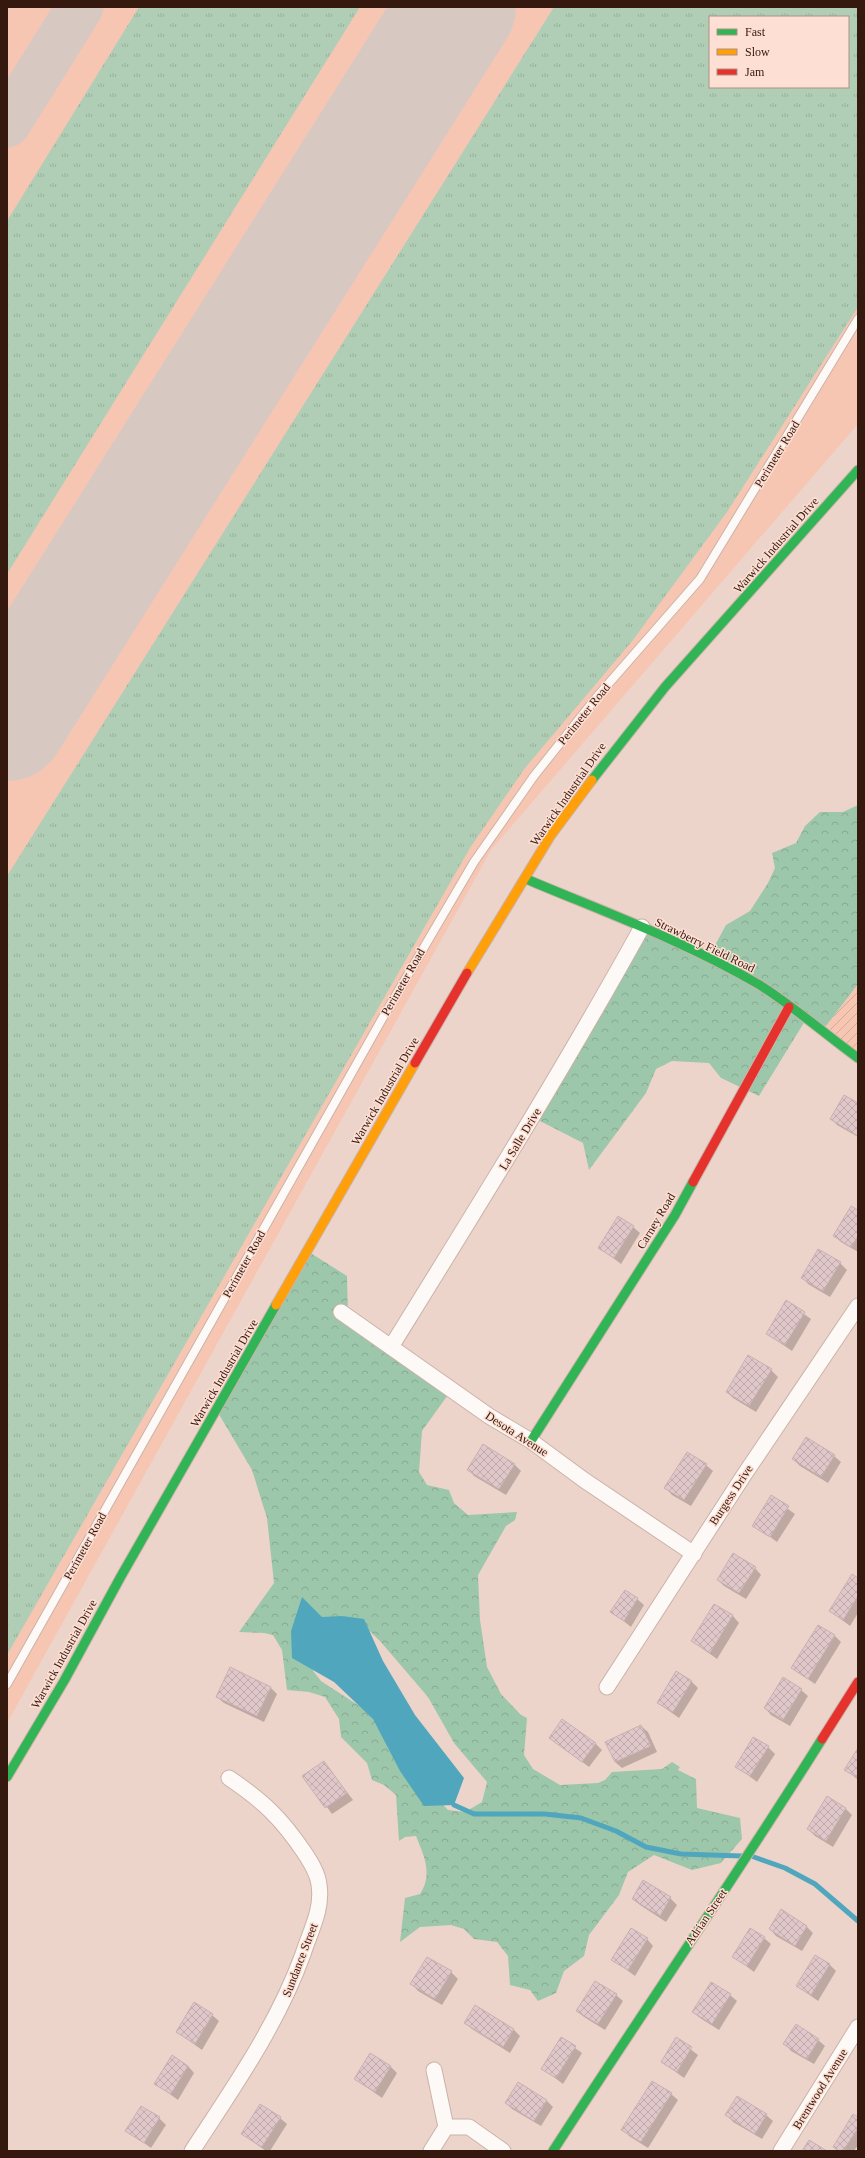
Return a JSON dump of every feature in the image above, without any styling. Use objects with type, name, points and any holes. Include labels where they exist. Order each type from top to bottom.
[{"type":"street","name":"Warwick Industrial Drive","points":[[7,1776],[64,1681],[120,1578],[386,1113],[487,939],[526,879],[551,835],[624,737],[665,687],[858,470]]},
{"type":"street","name":"Strawberry Field Road","points":[[526,879],[642,927],[732,970],[759,985],[858,1058]]},
{"type":"street","name":"La Salle Drive","points":[[392,1347],[578,1042],[642,927]]},
{"type":"street","name":"Carney Road","points":[[531,1441],[675,1215],[789,1007]]},
{"type":"street","name":"Burgess Drive","points":[[607,1686],[858,1306]]},
{"type":"street","name":"Desota Avenue","points":[[341,1312],[489,1416],[531,1441],[584,1480],[694,1554]]},
{"type":"street","name":"Adrian Street","points":[[553,2151],[679,1957],[748,1856],[858,1682]]},
{"type":"street","name":"Sundance Street","points":[[192,2151],[253,2059],[279,2011],[298,1971],[319,1903],[319,1884],[316,1875],[289,1830],[273,1810],[229,1778]]},
{"type":"street","name":"Brentwood Avenue","points":[[781,2151],[858,2027]]},
{"type":"street","points":[[431,2151],[446,2127],[434,2070]]},
{"type":"street","points":[[446,2127],[469,2127],[503,2151]]},
{"type":"lane","name":"Perimeter Road","points":[[7,1684],[382,1019],[474,862],[534,776],[586,710],[700,579],[858,319]]},
{"type":"shaded area","points":[[7,7],[858,7],[858,424],[491,850],[7,1723]]},
{"type":"shaded area","points":[[858,984],[858,1055],[826,1026]]},
{"type":"green space","points":[[139,7],[360,7],[7,574],[7,221]]},
{"type":"green space","points":[[554,7],[858,7],[858,307],[727,512],[633,640],[525,768],[470,848],[7,1655],[7,876]]},
{"type":"green space","points":[[858,805],[858,984],[826,1026],[805,1021],[759,1096],[721,1078],[709,1063],[672,1061],[656,1069],[646,1093],[589,1170],[583,1143],[540,1121],[542,1113],[601,1016],[648,933],[707,960],[726,925],[750,911],[768,883],[775,868],[772,853],[796,843],[805,826],[820,812],[843,812]]},
{"type":"green space","points":[[309,1252],[347,1276],[348,1318],[450,1392],[422,1431],[419,1472],[427,1485],[449,1490],[454,1503],[468,1515],[517,1512],[515,1520],[506,1526],[478,1575],[480,1620],[487,1667],[501,1694],[521,1715],[527,1718],[524,1755],[533,1769],[560,1785],[598,1783],[605,1780],[612,1772],[662,1769],[672,1762],[680,1767],[678,1770],[696,1779],[697,1808],[740,1818],[742,1839],[721,1863],[692,1870],[654,1855],[628,1872],[619,1895],[589,1935],[584,1956],[564,1971],[556,1993],[538,2001],[530,1990],[510,1985],[508,1956],[497,1942],[474,1939],[464,1929],[451,1925],[420,1927],[400,1942],[405,1898],[420,1894],[424,1887],[427,1872],[424,1858],[416,1836],[405,1837],[399,1841],[396,1795],[384,1785],[372,1780],[367,1763],[341,1737],[339,1719],[325,1697],[309,1692],[287,1690],[282,1650],[273,1635],[264,1633],[239,1632],[274,1583],[267,1518],[252,1470],[217,1411]],"holes":[[[359,1621],[380,1641],[428,1697],[454,1743],[487,1782],[482,1802],[465,1812],[448,1810],[420,1781],[371,1715],[321,1681],[310,1667]]]},
{"type":"water","points":[[302,1597],[322,1617],[342,1616],[364,1619],[383,1661],[415,1715],[464,1778],[454,1805],[424,1806],[400,1771],[373,1719],[334,1682],[292,1658],[291,1631]]},
{"type":"building","points":[[844,1095],[858,1103],[858,1136],[830,1119]]},
{"type":"building","points":[[851,1206],[858,1210],[858,1236],[851,1247],[833,1236]]},
{"type":"building","points":[[618,1216],[634,1226],[614,1258],[598,1248]]},
{"type":"building","points":[[818,1249],[841,1262],[823,1291],[801,1278]]},
{"type":"building","points":[[786,1300],[805,1312],[785,1345],[766,1334]]},
{"type":"building","points":[[748,1355],[772,1369],[749,1406],[726,1392]]},
{"type":"building","points":[[806,1437],[835,1455],[821,1477],[792,1459]]},
{"type":"building","points":[[483,1444],[515,1464],[499,1489],[467,1470]]},
{"type":"building","points":[[687,1452],[707,1464],[684,1500],[664,1488]]},
{"type":"building","points":[[771,1495],[789,1506],[770,1537],[752,1526]]},
{"type":"building","points":[[733,1553],[756,1567],[739,1593],[717,1580]]},
{"type":"building","points":[[852,1574],[858,1578],[858,1596],[843,1620],[829,1611]]},
{"type":"building","points":[[625,1590],[638,1598],[624,1621],[610,1612]]},
{"type":"building","points":[[714,1604],[733,1615],[710,1653],[691,1641]]},
{"type":"building","points":[[818,1625],[835,1635],[808,1679],[791,1668]]},
{"type":"building","points":[[230,1667],[271,1687],[257,1716],[216,1697]]},
{"type":"building","points":[[676,1671],[692,1681],[673,1712],[657,1703]]},
{"type":"building","points":[[783,1677],[802,1689],[783,1720],[764,1708]]},
{"type":"building","points":[[562,1719],[596,1743],[582,1762],[549,1738]]},
{"type":"building","points":[[641,1725],[651,1746],[615,1762],[605,1742]]},
{"type":"building","points":[[753,1737],[769,1746],[750,1776],[735,1767]]},
{"type":"building","points":[[858,1748],[858,1778],[844,1770]]},
{"type":"building","points":[[324,1761],[347,1793],[325,1808],[302,1776]]},
{"type":"building","points":[[827,1796],[846,1808],[826,1841],[807,1829]]},
{"type":"building","points":[[643,1880],[671,1897],[660,1916],[632,1899]]},
{"type":"building","points":[[781,1909],[807,1926],[795,1946],[769,1929]]},
{"type":"building","points":[[631,1928],[648,1938],[628,1970],[611,1960]]},
{"type":"building","points":[[750,1928],[765,1937],[747,1966],[732,1957]]},
{"type":"building","points":[[815,1955],[830,1964],[811,1995],[796,1986]]},
{"type":"building","points":[[427,1957],[452,1971],[435,1999],[410,1984]]},
{"type":"building","points":[[595,1981],[617,1994],[598,2024],[576,2011]]},
{"type":"building","points":[[711,1982],[731,1994],[712,2024],[692,2012]]},
{"type":"building","points":[[194,2002],[213,2014],[195,2044],[176,2032]]},
{"type":"building","points":[[475,2005],[514,2029],[503,2047],[464,2023]]},
{"type":"building","points":[[796,2024],[819,2039],[807,2059],[783,2044]]},
{"type":"building","points":[[561,2037],[576,2046],[556,2078],[541,2069]]},
{"type":"building","points":[[676,2037],[692,2047],[677,2072],[661,2062]]},
{"type":"building","points":[[370,2053],[391,2066],[375,2092],[354,2079]]},
{"type":"building","points":[[172,2055],[188,2066],[171,2094],[154,2084]]},
{"type":"building","points":[[652,2081],[672,2093],[641,2142],[621,2130]]},
{"type":"building","points":[[518,2082],[547,2100],[534,2121],[505,2103]]},
{"type":"building","points":[[737,2096],[767,2114],[755,2134],[725,2115]]},
{"type":"building","points":[[260,2104],[281,2117],[262,2147],[241,2134]]},
{"type":"building","points":[[141,2106],[160,2117],[144,2143],[125,2131]]},
{"type":"building","points":[[853,2114],[858,2117],[858,2128],[843,2151],[839,2151],[833,2147]]},
{"type":"building","points":[[809,2140],[827,2151],[802,2151]]},
{"type":"waterway","points":[[454,1805],[474,1814],[545,1814],[581,1818],[616,1831],[646,1847],[681,1854],[742,1856]]},
{"type":"waterway","points":[[754,1857],[785,1868],[815,1884],[858,1921]]},
{"type":"taxiway","points":[[7,124],[80,7]]},
{"type":"runway","points":[[7,722],[457,7]]},
{"type":"traffic: fast","points":[[592,780],[665,687],[858,470]]},
{"type":"traffic: fast","points":[[526,879],[644,928],[702,954],[731,969],[758,984],[783,1001],[858,1058]]},
{"type":"traffic: fast","points":[[531,1441],[675,1215],[693,1182]]},
{"type":"traffic: fast","points":[[7,1777],[64,1681],[120,1578],[276,1305]]},
{"type":"traffic: fast","points":[[553,2151],[756,1843],[822,1739]]},
{"type":"traffic: slow","points":[[467,973],[551,835],[592,780]]},
{"type":"traffic: slow","points":[[276,1305],[415,1063]]},
{"type":"traffic: jam","points":[[415,1063],[467,973]]},
{"type":"traffic: jam","points":[[693,1182],[789,1007]]},
{"type":"traffic: jam","points":[[822,1739],[858,1682]]}]
